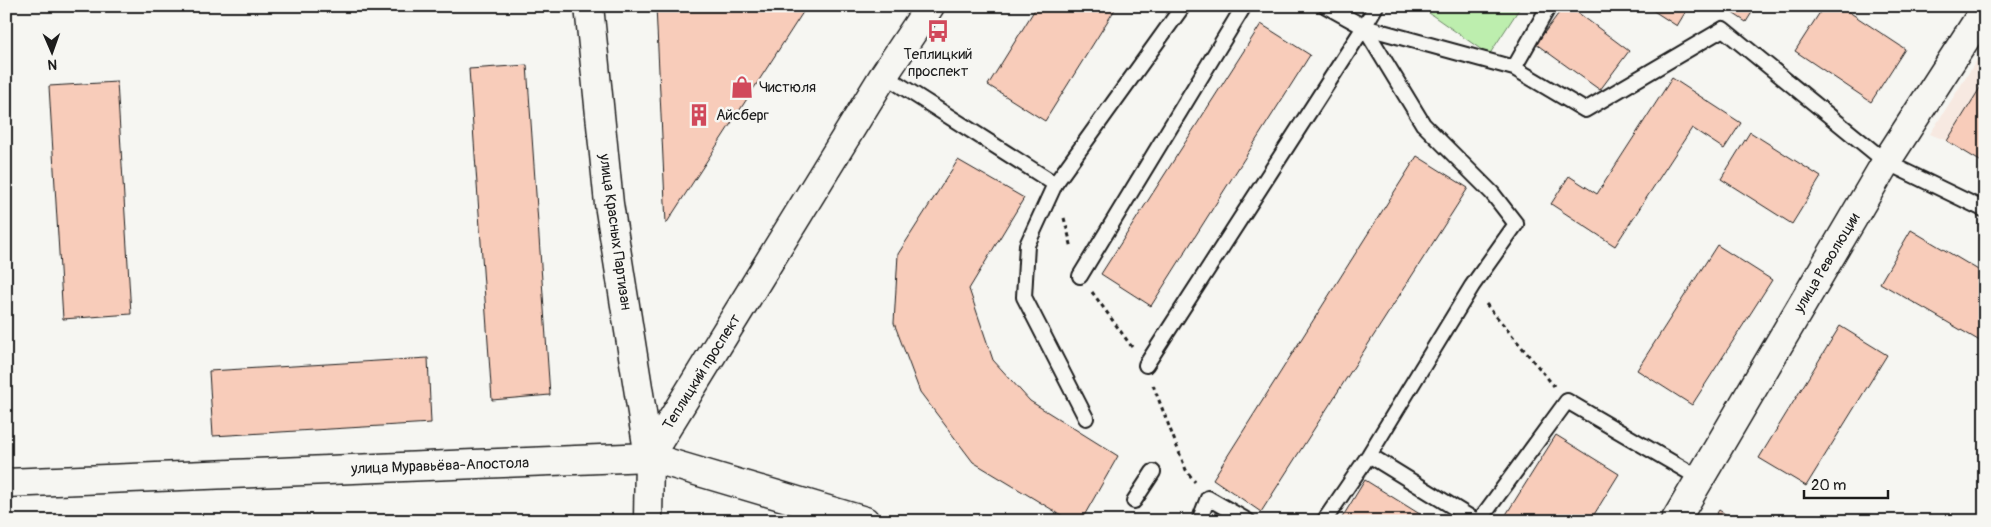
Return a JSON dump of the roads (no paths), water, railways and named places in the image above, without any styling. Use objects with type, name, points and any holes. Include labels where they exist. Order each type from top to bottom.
[{"type":"street","name":"улица Красных Партизан","points":[[588,6],[609,204],[649,458],[648,521]]},
{"type":"street","name":"Теплицкий проспект","points":[[649,458],[884,75],[930,6]]},
{"type":"street","name":"улица Революции","points":[[1675,521],[1886,162],[1985,9]]},
{"type":"street","name":"улица Муравьёва-Апостола","points":[[6,483],[649,458],[865,521]]},
{"type":"lane","points":[[1086,418],[1024,297],[1027,245],[1055,184],[1183,6]]},
{"type":"lane","points":[[1080,276],[1244,6]]},
{"type":"lane","points":[[1326,6],[1364,27],[1514,68],[1585,110],[1723,28],[1886,162],[1985,210]]},
{"type":"lane","points":[[1146,365],[1376,6]]},
{"type":"lane","points":[[1514,68],[1549,6]]},
{"type":"lane","points":[[1324,521],[1369,455],[1472,286],[1516,224],[1492,193],[1423,124],[1364,27]]},
{"type":"lane","points":[[884,75],[1055,184]]},
{"type":"lane","points":[[1369,455],[1478,521],[1567,401],[1699,478]]},
{"type":"lane","points":[[1134,501],[1153,472]]},
{"type":"lane","points":[[1198,521],[1208,498],[1248,521]]},
{"type":"place","name":"Теплицкий проспект","points":[[938,31]]},
{"type":"place","name":"Чистюля","points":[[742,87]]},
{"type":"place","name":"Айсберг","points":[[699,115]]}]
